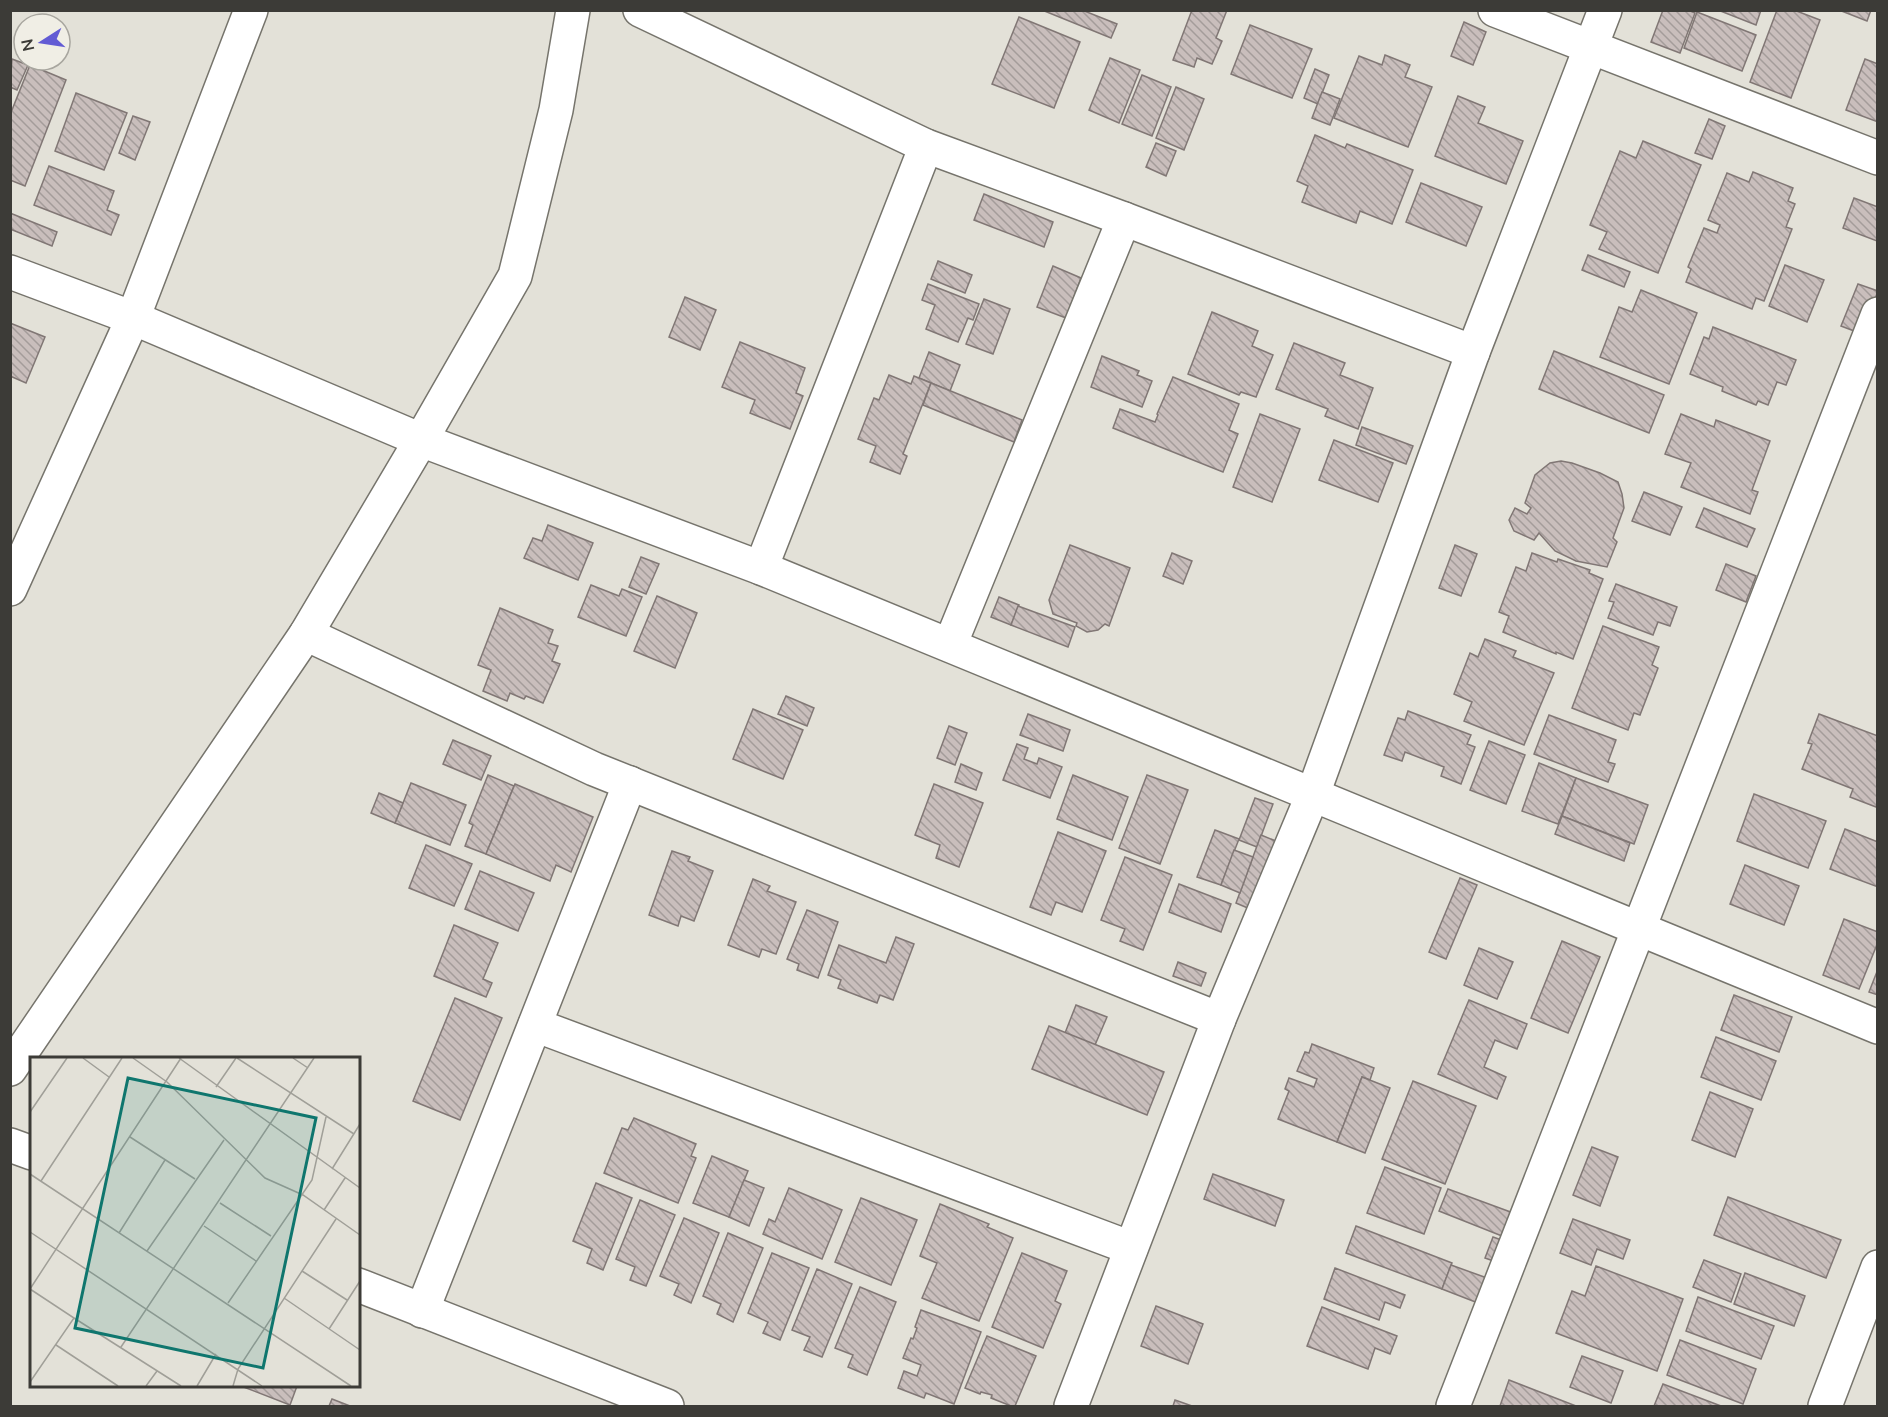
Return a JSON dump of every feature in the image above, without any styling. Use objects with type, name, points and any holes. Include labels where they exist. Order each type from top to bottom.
[{"type":"street","points":[[10,589],[133,318],[251,10]]},
{"type":"street","points":[[10,1069],[306,634],[515,276],[556,110],[573,10]]},
{"type":"street","points":[[640,10],[926,146],[1473,352]]},
{"type":"street","points":[[1495,10],[1878,158]]},
{"type":"street","points":[[1071,1407],[1219,1019],[1313,794],[1473,352],[1605,10]]},
{"type":"street","points":[[761,568],[926,146]]},
{"type":"street","points":[[951,645],[1124,219]]},
{"type":"street","points":[[10,272],[133,318],[421,440],[761,568],[1878,1027]]},
{"type":"street","points":[[1453,1407],[1639,928],[1868,367],[1878,314]]},
{"type":"street","points":[[306,634],[594,769],[1219,1019]]},
{"type":"street","points":[[422,1311],[630,783]]},
{"type":"street","points":[[535,1025],[1131,1248]]},
{"type":"street","points":[[10,1145],[30,1152]]},
{"type":"street","points":[[1825,1407],[1878,1267]]},
{"type":"street","points":[[360,1287],[667,1407]]},
{"type":"building","points":[[1042,10],[1082,10],[1117,24],[1111,38]]},
{"type":"building","points":[[1192,10],[1227,10],[1216,38],[1222,41],[1212,64],[1197,58],[1194,67],[1173,60]]},
{"type":"building","points":[[1663,10],[1688,10],[1695,13],[1680,53],[1651,42]]},
{"type":"building","points":[[1718,10],[1761,10],[1756,25]]},
{"type":"building","points":[[1777,10],[1794,10],[1820,20],[1791,98],[1750,82]]},
{"type":"building","points":[[1839,10],[1871,10],[1867,21]]},
{"type":"building","points":[[1697,12],[1756,35],[1742,71],[1684,48]]},
{"type":"building","points":[[1019,17],[1080,42],[1054,108],[992,84]]},
{"type":"building","points":[[1464,22],[1486,32],[1473,65],[1451,56]]},
{"type":"building","points":[[1250,25],[1312,49],[1292,98],[1231,74]]},
{"type":"building","points":[[1385,55],[1410,65],[1405,77],[1432,87],[1408,147],[1334,118],[1359,56],[1382,65]]},
{"type":"building","points":[[1110,58],[1140,70],[1119,123],[1089,110]]},
{"type":"building","points":[[12,59],[12,72],[25,72],[17,90],[10,87]]},
{"type":"building","points":[[1865,59],[1878,64],[1878,122],[1846,110]]},
{"type":"building","points":[[1315,69],[1329,75],[1318,104],[1304,98]]},
{"type":"building","points":[[27,72],[47,72],[66,80],[25,186],[10,180],[10,115]]},
{"type":"building","points":[[1142,75],[1171,87],[1152,136],[1122,124]]},
{"type":"building","points":[[1176,87],[1204,99],[1184,150],[1156,138]]},
{"type":"building","points":[[1322,92],[1340,99],[1330,125],[1312,118]]},
{"type":"building","points":[[76,93],[127,113],[104,170],[55,151]]},
{"type":"building","points":[[1458,96],[1485,107],[1478,123],[1523,141],[1506,184],[1435,156]]},
{"type":"building","points":[[133,116],[150,122],[135,160],[119,153]]},
{"type":"building","points":[[1709,119],[1725,126],[1712,159],[1695,153]]},
{"type":"building","points":[[1315,135],[1345,148],[1347,144],[1413,170],[1392,224],[1360,211],[1356,223],[1302,202],[1308,186],[1297,181]]},
{"type":"building","points":[[1643,141],[1701,165],[1658,273],[1599,249],[1607,232],[1590,225],[1620,151],[1636,158]]},
{"type":"building","points":[[1156,143],[1176,151],[1166,176],[1146,167]]},
{"type":"building","points":[[49,166],[114,191],[107,210],[119,215],[111,235],[34,205]]},
{"type":"building","points":[[1753,172],[1793,188],[1788,201],[1795,204],[1786,227],[1792,229],[1764,301],[1756,298],[1752,309],[1686,282],[1691,269],[1688,267],[1704,228],[1717,233],[1720,225],[1708,220],[1727,173],[1749,182]]},
{"type":"building","points":[[1421,183],[1482,207],[1466,246],[1406,222]]},
{"type":"building","points":[[984,194],[1053,222],[1044,247],[974,220]]},
{"type":"building","points":[[1854,198],[1878,207],[1877,241],[1843,228]]},
{"type":"building","points":[[10,213],[57,232],[52,246],[10,229]]},
{"type":"building","points":[[1588,255],[1630,272],[1624,287],[1582,270]]},
{"type":"building","points":[[938,261],[972,275],[965,293],[931,279]]},
{"type":"building","points":[[1785,265],[1824,280],[1807,322],[1769,306]]},
{"type":"building","points":[[1053,266],[1081,278],[1066,318],[1037,307]]},
{"type":"building","points":[[928,284],[979,304],[973,320],[968,318],[958,342],[926,329],[935,305],[922,300]]},
{"type":"building","points":[[1858,284],[1878,291],[1862,334],[1841,326]]},
{"type":"building","points":[[1641,290],[1697,313],[1669,384],[1600,357],[1619,307],[1632,312]]},
{"type":"building","points":[[685,297],[716,310],[700,350],[669,337]]},
{"type":"building","points":[[984,299],[1010,309],[993,354],[966,344]]},
{"type":"building","points":[[1212,312],[1258,331],[1252,346],[1273,355],[1256,397],[1241,392],[1239,395],[1188,374]]},
{"type":"building","points":[[10,323],[45,337],[26,383],[10,376]]},
{"type":"building","points":[[1713,327],[1796,360],[1786,385],[1777,382],[1768,405],[1758,401],[1756,405],[1722,391],[1723,387],[1690,374],[1704,337],[1709,339]]},
{"type":"building","points":[[740,342],[805,368],[796,393],[803,396],[790,429],[750,413],[755,400],[722,387]]},
{"type":"building","points":[[1294,343],[1345,363],[1340,375],[1373,388],[1358,429],[1325,416],[1328,409],[1276,389]]},
{"type":"building","points":[[1554,351],[1664,395],[1649,433],[1539,389]]},
{"type":"building","points":[[929,352],[960,365],[950,391],[919,378]]},
{"type":"building","points":[[1102,356],[1139,371],[1137,375],[1152,381],[1142,407],[1091,387]]},
{"type":"building","points":[[889,375],[911,384],[914,376],[931,383],[903,454],[907,456],[900,474],[870,462],[876,446],[858,439],[874,398],[879,400]]},
{"type":"building","points":[[1173,377],[1239,404],[1229,430],[1238,434],[1223,472],[1113,428],[1120,409],[1155,422]]},
{"type":"building","points":[[931,383],[1022,420],[1014,442],[923,405]]},
{"type":"building","points":[[1260,414],[1300,429],[1272,502],[1233,487]]},
{"type":"building","points":[[1681,414],[1714,427],[1716,420],[1770,441],[1752,490],[1758,492],[1750,514],[1681,487],[1691,463],[1665,454]]},
{"type":"building","points":[[1362,427],[1413,446],[1406,464],[1356,445]]},
{"type":"building","points":[[1334,440],[1393,463],[1378,502],[1319,480]]},
{"type":"building","points":[[1561,461],[1600,473],[1618,482],[1624,508],[1613,538],[1617,542],[1607,567],[1576,561],[1555,551],[1539,533],[1534,540],[1514,531],[1509,520],[1515,508],[1527,514],[1531,508],[1525,503],[1535,475],[1550,463]]},
{"type":"building","points":[[1644,492],[1682,507],[1670,535],[1632,521]]},
{"type":"building","points":[[1704,508],[1755,529],[1747,547],[1696,527]]},
{"type":"building","points":[[548,525],[593,543],[578,580],[524,558],[533,538],[542,541]]},
{"type":"building","points":[[1070,545],[1130,568],[1109,626],[1105,624],[1098,630],[1087,632],[1076,626],[1077,623],[1053,614],[1049,600]]},
{"type":"building","points":[[1455,545],[1477,554],[1461,596],[1439,588]]},
{"type":"building","points":[[1172,553],[1192,561],[1183,584],[1163,576]]},
{"type":"building","points":[[1532,553],[1590,570],[1589,573],[1603,579],[1573,659],[1503,632],[1509,616],[1499,612],[1516,567],[1526,571]]},
{"type":"building","points":[[641,557],[659,564],[646,594],[629,587]]},
{"type":"building","points":[[1726,564],[1756,576],[1746,602],[1716,590]]},
{"type":"building","points":[[1616,584],[1677,607],[1670,626],[1658,622],[1653,635],[1608,618],[1614,602],[1609,601]]},
{"type":"building","points":[[591,585],[619,596],[622,589],[642,597],[626,636],[578,617]]},
{"type":"building","points":[[657,596],[697,613],[675,668],[634,651]]},
{"type":"building","points":[[999,597],[1019,605],[1011,625],[991,617]]},
{"type":"building","points":[[1018,606],[1075,627],[1068,647],[1011,625]]},
{"type":"building","points":[[500,608],[553,630],[548,643],[558,646],[552,661],[560,664],[543,703],[510,693],[507,701],[483,691],[491,670],[478,665]]},
{"type":"building","points":[[1603,626],[1659,647],[1652,665],[1658,668],[1640,715],[1634,713],[1628,730],[1572,708]]},
{"type":"building","points":[[1485,639],[1516,651],[1513,657],[1554,673],[1524,745],[1464,721],[1472,702],[1454,694],[1470,653],[1478,657]]},
{"type":"building","points":[[786,696],[814,708],[807,726],[778,714]]},
{"type":"building","points":[[753,709],[803,730],[783,779],[733,759]]},
{"type":"building","points":[[1408,711],[1471,735],[1467,744],[1475,747],[1461,784],[1441,776],[1444,767],[1405,752],[1402,761],[1384,755],[1398,718],[1405,720]]},
{"type":"building","points":[[1028,714],[1070,730],[1063,751],[1020,735]]},
{"type":"building","points":[[1819,714],[1878,736],[1878,802],[1876,807],[1850,797],[1853,789],[1802,769],[1812,744],[1808,743]]},
{"type":"building","points":[[1549,715],[1616,740],[1608,762],[1615,764],[1608,782],[1534,754]]},
{"type":"building","points":[[949,726],[967,733],[955,765],[937,758]]},
{"type":"building","points":[[453,740],[491,756],[481,780],[443,764]]},
{"type":"building","points":[[1489,741],[1525,755],[1506,804],[1470,790]]},
{"type":"building","points":[[1017,744],[1028,748],[1024,759],[1037,764],[1039,758],[1062,767],[1050,798],[1003,780]]},
{"type":"building","points":[[1539,763],[1576,778],[1558,824],[1522,811]]},
{"type":"building","points":[[961,764],[982,773],[976,790],[955,782]]},
{"type":"building","points":[[488,775],[514,786],[486,854],[465,846],[473,825],[469,823]]},
{"type":"building","points":[[1073,775],[1128,797],[1112,840],[1057,819]]},
{"type":"building","points":[[1147,775],[1188,790],[1160,864],[1119,848]]},
{"type":"building","points":[[1576,778],[1648,805],[1634,844],[1562,816]]},
{"type":"building","points":[[411,783],[466,805],[450,845],[395,823]]},
{"type":"building","points":[[515,784],[593,817],[571,872],[556,865],[550,881],[486,854]]},
{"type":"building","points":[[934,784],[983,803],[959,867],[936,858],[940,845],[915,835]]},
{"type":"building","points":[[379,793],[403,803],[395,823],[371,813]]},
{"type":"building","points":[[1754,794],[1826,821],[1808,868],[1737,841]]},
{"type":"building","points":[[1255,798],[1273,804],[1257,847],[1239,840]]},
{"type":"building","points":[[1562,816],[1630,843],[1624,861],[1555,834]]},
{"type":"building","points":[[1845,829],[1878,842],[1878,887],[1830,869]]},
{"type":"building","points":[[1215,830],[1239,839],[1221,885],[1197,877]]},
{"type":"building","points":[[1058,832],[1106,851],[1082,912],[1056,902],[1051,915],[1030,907]]},
{"type":"building","points":[[1261,835],[1283,844],[1257,912],[1236,903]]},
{"type":"building","points":[[426,845],[472,864],[454,906],[409,888]]},
{"type":"building","points":[[1234,850],[1253,857],[1240,893],[1221,885]]},
{"type":"building","points":[[672,851],[690,857],[688,861],[713,871],[694,921],[681,916],[678,926],[649,915]]},
{"type":"building","points":[[1125,857],[1172,875],[1143,950],[1120,941],[1125,929],[1101,920]]},
{"type":"building","points":[[1745,865],[1799,886],[1784,925],[1730,904]]},
{"type":"building","points":[[480,871],[534,893],[518,931],[465,909]]},
{"type":"building","points":[[1460,878],[1477,885],[1446,959],[1429,952]]},
{"type":"building","points":[[753,879],[770,886],[767,891],[796,902],[776,954],[762,949],[759,957],[728,945]]},
{"type":"building","points":[[1179,884],[1231,904],[1221,932],[1169,912]]},
{"type":"building","points":[[807,910],[838,922],[818,978],[797,970],[799,964],[787,959]]},
{"type":"building","points":[[1844,919],[1878,932],[1878,942],[1859,989],[1823,975]]},
{"type":"building","points":[[454,925],[498,943],[483,979],[492,983],[486,997],[434,976]]},
{"type":"building","points":[[896,937],[914,944],[893,1000],[880,995],[877,1003],[838,988],[841,980],[828,975],[839,945],[886,963]]},
{"type":"building","points":[[1562,941],[1600,957],[1568,1033],[1531,1018]]},
{"type":"building","points":[[1479,948],[1513,962],[1497,999],[1464,985]]},
{"type":"building","points":[[1178,962],[1206,973],[1201,986],[1173,976]]},
{"type":"building","points":[[1878,969],[1878,995],[1869,992]]},
{"type":"building","points":[[1734,995],[1792,1017],[1779,1052],[1721,1030]]},
{"type":"building","points":[[455,998],[502,1018],[460,1120],[413,1101]]},
{"type":"building","points":[[1469,1000],[1527,1024],[1517,1049],[1495,1040],[1484,1067],[1506,1077],[1497,1099],[1438,1074]]},
{"type":"building","points":[[1076,1005],[1107,1017],[1095,1045],[1065,1033]]},
{"type":"building","points":[[1049,1026],[1164,1072],[1147,1115],[1032,1069]]},
{"type":"building","points":[[1716,1037],[1776,1061],[1761,1100],[1701,1077]]},
{"type":"building","points":[[1312,1044],[1374,1068],[1370,1080],[1362,1077],[1337,1142],[1278,1119],[1289,1091],[1285,1089],[1289,1078],[1314,1087],[1317,1079],[1297,1071],[1305,1052],[1309,1053]]},
{"type":"building","points":[[1362,1077],[1390,1088],[1365,1153],[1337,1142]]},
{"type":"building","points":[[1413,1081],[1476,1106],[1445,1184],[1382,1159]]},
{"type":"building","points":[[1710,1092],[1753,1109],[1735,1157],[1692,1140]]},
{"type":"building","points":[[634,1118],[696,1144],[691,1156],[696,1158],[678,1203],[604,1173],[622,1128],[628,1130]]},
{"type":"building","points":[[1592,1147],[1618,1157],[1600,1206],[1573,1195]]},
{"type":"building","points":[[712,1156],[748,1171],[729,1217],[693,1203]]},
{"type":"building","points":[[1385,1167],[1441,1188],[1424,1234],[1367,1213]]},
{"type":"building","points":[[1213,1174],[1284,1200],[1275,1226],[1204,1199]]},
{"type":"building","points":[[744,1180],[764,1188],[749,1226],[729,1217]]},
{"type":"building","points":[[596,1183],[632,1198],[603,1270],[587,1263],[592,1249],[573,1241]]},
{"type":"building","points":[[789,1188],[842,1210],[822,1259],[763,1234],[769,1219],[775,1222]]},
{"type":"building","points":[[1448,1189],[1516,1214],[1507,1238],[1439,1211]]},
{"type":"building","points":[[1728,1197],[1841,1240],[1826,1278],[1714,1235]]},
{"type":"building","points":[[861,1198],[917,1220],[891,1285],[835,1262]]},
{"type":"building","points":[[640,1200],[675,1215],[646,1286],[630,1280],[635,1267],[616,1259]]},
{"type":"building","points":[[940,1204],[989,1224],[987,1227],[1013,1238],[979,1321],[922,1298],[937,1263],[920,1256]]},
{"type":"building","points":[[684,1218],[719,1233],[691,1303],[674,1295],[679,1284],[660,1276]]},
{"type":"building","points":[[1573,1219],[1630,1240],[1623,1259],[1597,1249],[1591,1265],[1560,1253]]},
{"type":"building","points":[[1356,1226],[1452,1263],[1442,1289],[1346,1253]]},
{"type":"building","points":[[728,1233],[763,1248],[733,1322],[717,1314],[721,1304],[703,1296]]},
{"type":"building","points":[[1493,1237],[1510,1243],[1502,1264],[1485,1258]]},
{"type":"building","points":[[772,1253],[809,1268],[780,1340],[763,1333],[768,1322],[748,1313]]},
{"type":"building","points":[[1022,1253],[1067,1271],[1055,1301],[1061,1304],[1043,1348],[992,1327]]},
{"type":"building","points":[[1704,1260],[1741,1274],[1731,1302],[1693,1287]]},
{"type":"building","points":[[1451,1265],[1487,1278],[1478,1303],[1442,1289]]},
{"type":"building","points":[[1596,1266],[1683,1299],[1657,1371],[1556,1333],[1572,1291],[1585,1296]]},
{"type":"building","points":[[1335,1268],[1405,1295],[1400,1308],[1385,1302],[1379,1320],[1324,1299]]},
{"type":"building","points":[[817,1269],[852,1284],[822,1357],[804,1350],[810,1337],[792,1330]]},
{"type":"building","points":[[1745,1273],[1805,1296],[1794,1326],[1734,1304]]},
{"type":"building","points":[[860,1287],[896,1302],[867,1375],[848,1367],[853,1355],[835,1348]]},
{"type":"building","points":[[1698,1297],[1774,1326],[1761,1359],[1686,1331]]},
{"type":"building","points":[[1156,1306],[1203,1324],[1188,1364],[1141,1346]]},
{"type":"building","points":[[1322,1307],[1397,1336],[1390,1354],[1375,1348],[1368,1369],[1307,1346]]},
{"type":"building","points":[[921,1310],[981,1332],[954,1404],[926,1393],[924,1398],[898,1388],[904,1371],[917,1376],[921,1365],[903,1358],[911,1338],[913,1339]]},
{"type":"building","points":[[987,1336],[1036,1356],[1015,1406],[991,1398],[992,1395],[981,1392],[980,1394],[965,1388]]},
{"type":"building","points":[[1680,1340],[1756,1369],[1743,1404],[1667,1375]]},
{"type":"building","points":[[1582,1356],[1623,1371],[1611,1403],[1570,1387]]},
{"type":"building","points":[[1509,1380],[1576,1406],[1500,1406]]},
{"type":"building","points":[[1663,1384],[1721,1406],[1654,1406]]},
{"type":"building","points":[[244,1387],[297,1387],[290,1405]]},
{"type":"building","points":[[332,1399],[350,1406],[329,1406]]},
{"type":"building","points":[[1175,1400],[1192,1406],[1173,1406]]}]
